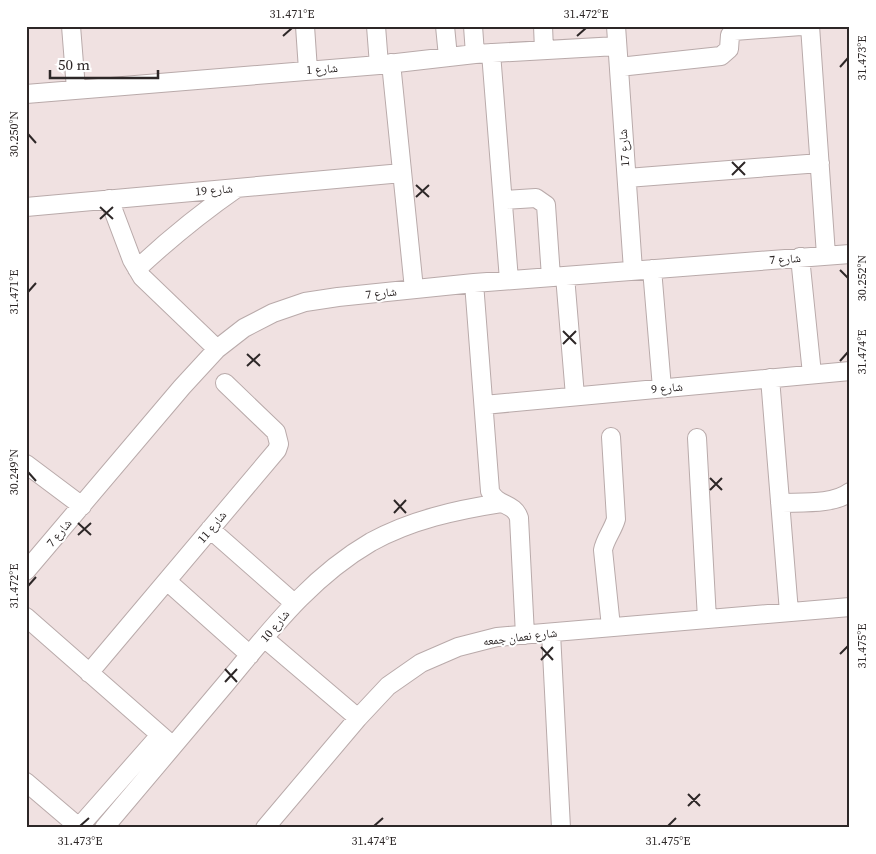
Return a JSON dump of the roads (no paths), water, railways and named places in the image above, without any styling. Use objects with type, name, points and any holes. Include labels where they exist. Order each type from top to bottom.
[{"type":"street","points":[[71,26],[76,89]]},
{"type":"street","points":[[305,26],[308,70]]},
{"type":"street","points":[[376,26],[385,64],[402,173],[414,289]]},
{"type":"street","points":[[445,26],[448,57]]},
{"type":"street","points":[[473,26],[483,54],[503,200],[509,280]]},
{"type":"street","points":[[543,26],[544,50]]},
{"type":"street","name":"شارع 17","points":[[616,26],[633,270]]},
{"type":"street","points":[[619,67],[721,56],[729,49],[730,35],[734,32],[801,26]]},
{"type":"street","points":[[810,26],[826,255]]},
{"type":"street","name":"شارع 1","points":[[26,94],[483,54],[617,46]]},
{"type":"street","points":[[626,178],[820,163]]},
{"type":"street","name":"شارع 19","points":[[26,207],[402,173]]},
{"type":"street","points":[[137,269],[202,212],[239,187]]},
{"type":"street","points":[[503,200],[536,198],[546,205],[575,396]]},
{"type":"street","points":[[109,199],[137,269],[148,284],[218,350]]},
{"type":"street","name":"شارع 7","points":[[26,571],[182,387],[218,350],[244,328],[273,313],[305,302],[414,289],[850,254]]},
{"type":"street","points":[[800,257],[812,374]]},
{"type":"street","points":[[652,269],[662,388]]},
{"type":"street","points":[[474,283],[490,491],[496,500],[513,508],[519,518],[525,635]]},
{"type":"street","name":"شارع 9","points":[[484,404],[850,371]]},
{"type":"street","points":[[770,378],[789,612]]},
{"type":"street","name":"شارع 11","points":[[90,673],[273,455],[279,444],[276,432],[224,383]]},
{"type":"street","points":[[611,437],[616,519],[603,550],[611,627]]},
{"type":"street","points":[[697,438],[707,619]]},
{"type":"street","points":[[26,464],[82,506]]},
{"type":"street","points":[[780,503],[834,500],[850,492]]},
{"type":"street","name":"شارع 10","points":[[104,828],[166,741],[250,655],[294,603],[330,569],[351,554],[388,534],[419,521],[443,514],[501,503]]},
{"type":"street","points":[[210,529],[294,603]]},
{"type":"street","points":[[167,581],[250,655]]},
{"type":"street","name":"شارع نعمان جمعه","points":[[265,828],[358,718],[388,686],[421,663],[458,647],[497,638],[551,632],[850,607]]},
{"type":"street","points":[[26,617],[166,741],[79,828],[26,782]]},
{"type":"street","points":[[551,632],[561,828]]},
{"type":"street","points":[[264,638],[358,718]]}]
